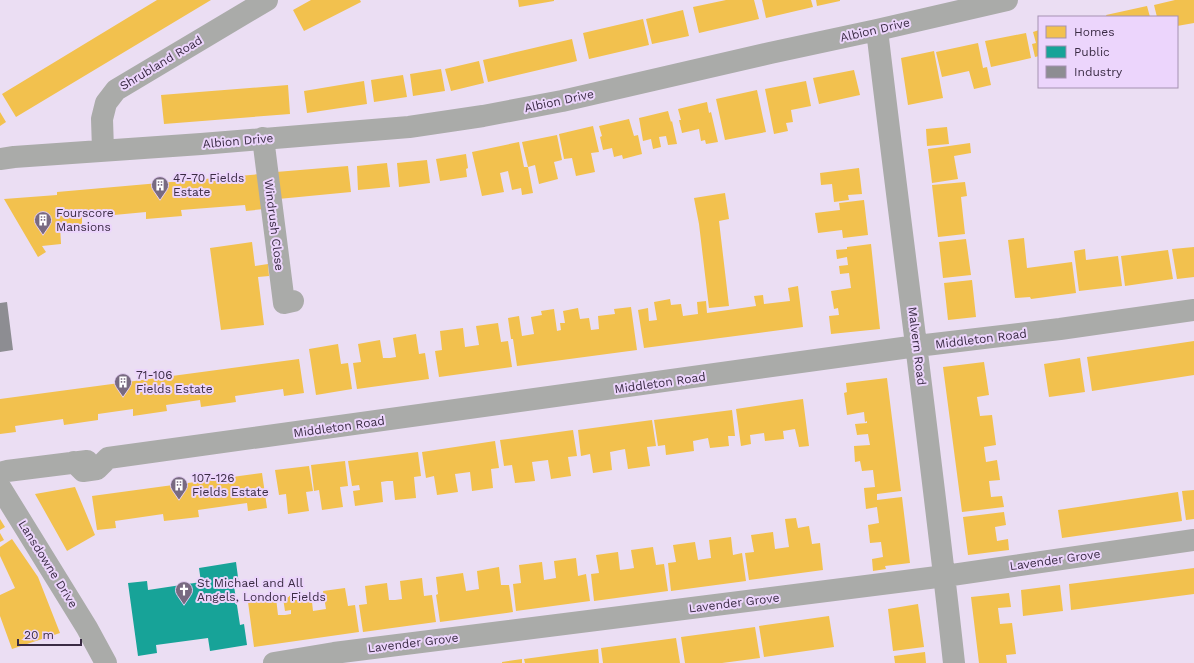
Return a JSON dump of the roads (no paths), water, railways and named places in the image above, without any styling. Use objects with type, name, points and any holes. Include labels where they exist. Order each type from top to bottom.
[{"type":"street","name":"Shrubland Road","points":[[103,150],[102,119],[106,103],[116,90],[267,0]]},
{"type":"street","name":"Albion Drive","points":[[103,150],[201,144],[409,127],[483,116],[562,101],[1007,0]]},
{"type":"street","name":"Malvern Road","points":[[878,30],[892,161],[917,346],[954,663]]},
{"type":"street","name":"Windrush Close","points":[[263,138],[284,303],[293,301]]},
{"type":"street","points":[[0,159],[103,150]]},
{"type":"street","name":"Middleton Road","points":[[0,473],[12,470],[89,461],[100,448],[114,447],[126,456],[917,346],[1060,329],[1194,310]]},
{"type":"street","name":"Lansdowne Drive","points":[[0,487],[87,628],[106,663]]},
{"type":"street","name":"Lavender Grove","points":[[274,663],[334,653],[945,576],[1194,540]]},
{"type":"place","name":"47-70 Fields Estate","points":[[160,200]]},
{"type":"place","name":"Fourscore Mansions","points":[[43,235]]},
{"type":"place","name":"71-106 Fields Estate","points":[[123,397]]},
{"type":"place","name":"107-126 Fields Estate","points":[[179,500]]},
{"type":"place","name":"St Michael and All Angels, London Fields","points":[[184,605]]}]
